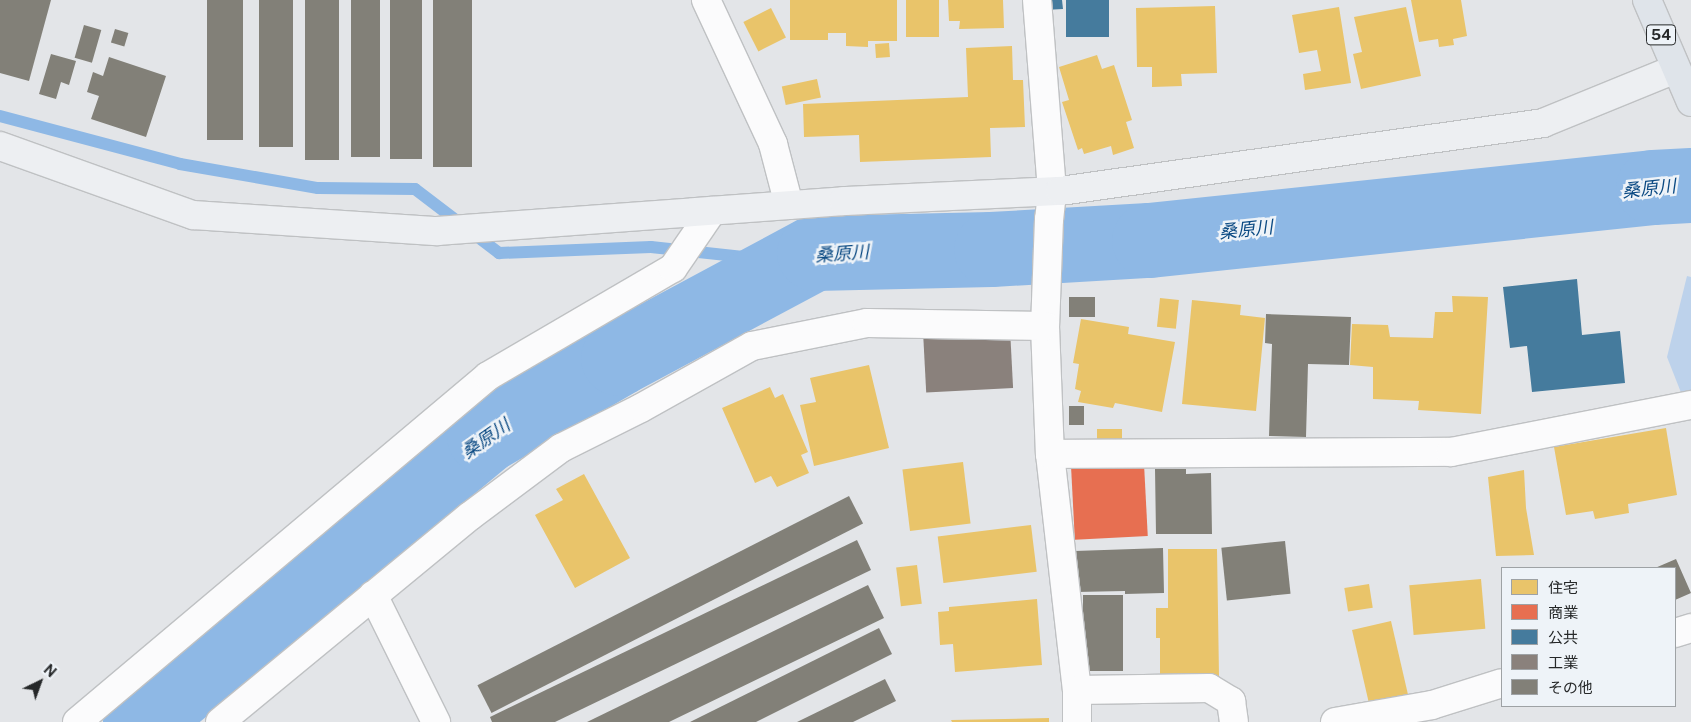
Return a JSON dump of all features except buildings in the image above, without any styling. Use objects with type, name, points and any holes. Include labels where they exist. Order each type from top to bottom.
[{"type":"main road","name":"54","points":[[1647,0],[1691,102]]},
{"type":"street","points":[[706,0],[773,144],[789,205]]},
{"type":"street","points":[[1037,0],[1052,192],[1049,220],[1045,326],[1050,454],[1076,690],[1077,722]]},
{"type":"street","points":[[0,146],[193,215],[438,231],[789,205],[1052,192],[1543,123],[1676,69]]},
{"type":"street","points":[[77,722],[488,376],[672,268],[712,211]]},
{"type":"street","points":[[220,722],[470,516],[561,448],[641,408],[752,346],[867,322],[1045,326]]},
{"type":"street","points":[[1050,454],[1452,452],[1691,406]]},
{"type":"street","points":[[373,595],[436,722]]},
{"type":"street","points":[[1676,633],[1691,628]]},
{"type":"street","points":[[1335,722],[1432,705],[1501,683]]},
{"type":"street","points":[[1076,690],[1209,688],[1231,701],[1234,722]]},
{"type":"shaded area","points":[[1687,276],[1691,277],[1691,418],[1667,357]]},
{"type":"waterway","points":[[0,116],[180,164],[318,188],[415,189],[499,253],[651,247],[745,257],[814,253]]},
{"type":"waterway","name":"桑原川","points":[[140,722],[484,436],[618,358],[814,253],[991,249],[1149,240],[1653,187],[1691,185]]}]
